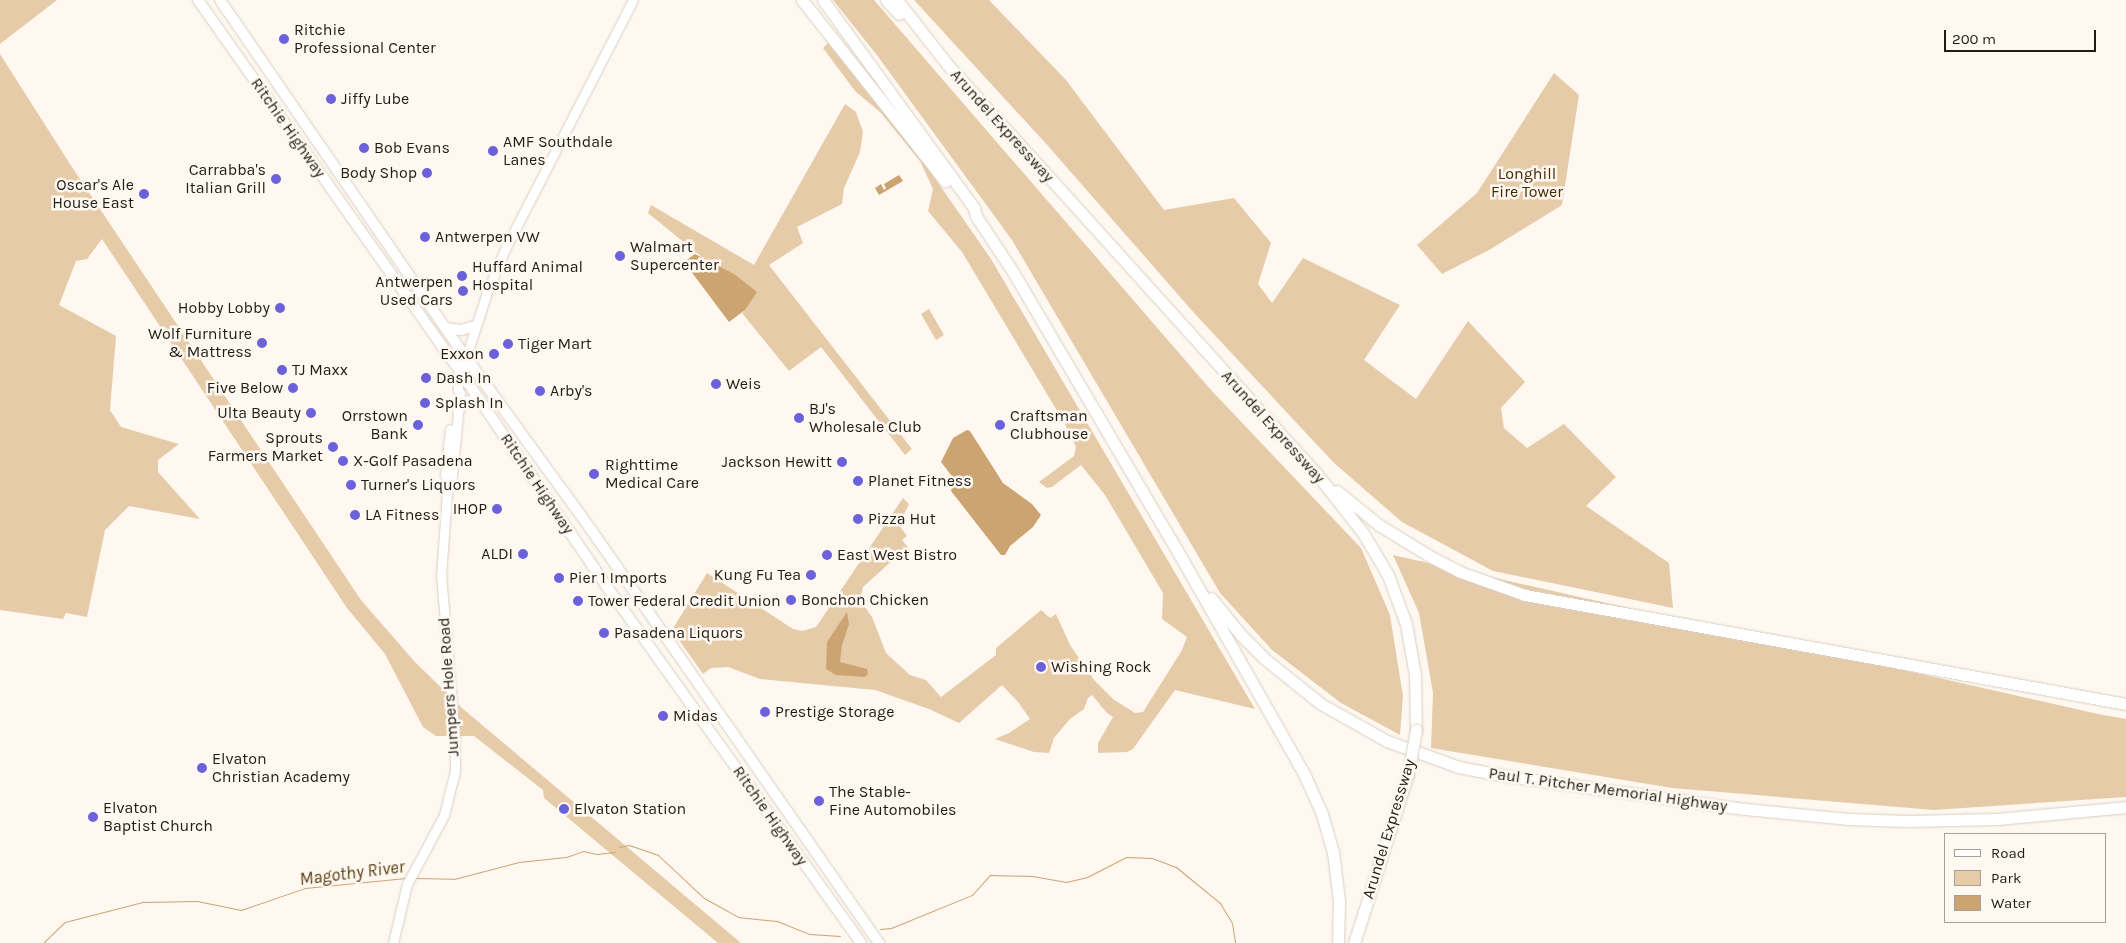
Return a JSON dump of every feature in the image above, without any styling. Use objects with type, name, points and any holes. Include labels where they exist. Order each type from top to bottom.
[{"type":"highway","points":[[802,0],[970,212],[976,216]]},
{"type":"highway","name":"Arundel Expressway","points":[[823,0],[974,208],[976,216],[1013,272],[1174,545],[1314,793],[1329,835],[1338,878],[1338,943]]},
{"type":"highway","points":[[886,0],[946,64]]},
{"type":"highway","name":"Arundel Expressway","points":[[897,0],[946,64],[1316,474],[1363,533],[1376,554],[1397,597],[1412,648],[1416,692],[1416,730],[1408,774],[1354,943]]},
{"type":"highway","points":[[1316,474],[1379,525],[1433,558],[1468,575],[1525,595],[2126,704]]},
{"type":"highway","name":"Paul T. Pitcher Memorial Highway","points":[[1174,545],[1213,601],[1240,634],[1265,660],[1298,688],[1370,733],[1423,756],[1460,767],[1510,777],[1716,805],[1848,819],[1907,821],[1997,819],[2126,807]]},
{"type":"main road","points":[[198,0],[244,57],[254,59],[259,55]]},
{"type":"main road","name":"Ritchie Highway","points":[[198,0],[461,372],[478,400],[599,575],[861,943]]},
{"type":"main road","name":"Jumpers Hole Road","points":[[448,478],[452,476],[460,393],[458,390],[465,356],[506,247],[633,0]]},
{"type":"main road","name":"Ritchie Highway","points":[[222,2],[465,356],[592,531],[700,689],[879,943]]},
{"type":"main road","points":[[446,328],[461,330],[476,326]]},
{"type":"main road","name":"Jumpers Hole Road","points":[[393,943],[407,884],[444,815],[455,771],[455,741],[442,576],[448,478],[445,475],[454,392],[458,390]]},
{"type":"main road","points":[[458,411],[465,402],[478,400]]},
{"type":"green space","points":[[0,0],[57,0],[0,44]]},
{"type":"green space","points":[[833,0],[874,0],[1211,390],[1361,548],[1390,615],[1403,696],[1400,735],[1341,703],[1272,650],[1220,593],[1012,240],[876,54]]},
{"type":"green space","points":[[914,0],[989,0],[1066,80],[1164,210],[1234,198],[1271,243],[1258,284],[1272,303],[1303,258],[1400,305],[1364,360],[1416,399],[1468,321],[1525,382],[1501,408],[1504,428],[1527,448],[1564,424],[1616,477],[1586,506],[1669,563],[1673,608],[1493,571],[1402,522],[1334,463],[1195,314],[1049,147]]},
{"type":"green space","points":[[828,43],[925,164],[991,259],[1255,709],[1175,690],[1133,749],[1127,752],[1098,753],[1098,743],[1113,717],[1107,713],[1092,695],[1088,698],[1084,709],[1070,719],[1054,738],[1049,753],[1034,752],[995,739],[1009,733],[1030,719],[1018,702],[1002,685],[959,723],[929,709],[875,690],[760,679],[728,667],[711,668],[703,674],[672,630],[707,573],[793,629],[802,631],[816,627],[903,498],[909,504],[899,525],[907,536],[902,540],[911,551],[898,562],[895,558],[863,587],[860,600],[872,617],[886,653],[910,675],[926,680],[941,697],[996,655],[996,648],[1041,610],[1050,618],[1056,614],[1070,645],[1094,680],[1113,699],[1135,713],[1143,712],[1182,650],[1187,637],[1162,619],[1163,593],[1105,495],[1081,465],[1052,487],[1047,488],[1039,482],[1074,456],[1076,447],[1065,424],[962,252],[928,211],[933,189],[920,161],[881,113],[855,91],[823,48]]},
{"type":"green space","points":[[0,54],[70,164],[361,600],[414,661],[462,708],[741,943],[718,943],[544,798],[543,790],[474,736],[436,736],[423,727],[385,654],[347,608],[102,239],[87,259],[76,261],[59,305],[116,336],[110,410],[121,427],[179,444],[158,460],[158,472],[200,519],[129,506],[105,530],[87,617],[66,613],[63,619],[0,610]]},
{"type":"green space","name":"Longhill Fire Tower","points":[[1554,73],[1579,95],[1562,205],[1489,250],[1442,274],[1417,245],[1477,193]]},
{"type":"green space","points":[[845,104],[856,112],[863,132],[860,152],[844,188],[842,204],[797,227],[803,243],[769,265],[912,449],[905,455],[821,347],[789,371],[742,313],[745,310],[702,257],[648,213],[651,205],[754,265]]},
{"type":"green space","points":[[929,309],[944,335],[936,340],[921,314]]},
{"type":"green space","points":[[1393,555],[2126,719],[2126,797],[1934,810],[1672,788],[1431,748],[1433,693],[1419,613]]},
{"type":"water","points":[[899,175],[903,181],[879,195],[875,188],[881,184],[884,190],[886,188],[884,184]]},
{"type":"water","points":[[695,254],[734,274],[757,292],[745,310],[729,322],[684,262]]},
{"type":"water","points":[[967,430],[970,431],[1003,483],[1032,504],[1041,515],[1033,527],[1010,546],[1005,555],[1001,555],[951,491],[954,479],[941,462],[953,438]]},
{"type":"water","points":[[847,612],[849,624],[842,645],[840,662],[867,669],[868,674],[865,677],[836,675],[826,669],[827,642]]},
{"type":"waterway","name":"Magothy River","points":[[619,847],[629,845],[658,855],[704,898],[738,917],[777,921],[810,934],[840,936]]},
{"type":"waterway","name":"Magothy River","points":[[415,878],[454,879],[519,862],[566,857],[583,851],[597,854],[615,852]]},
{"type":"waterway","name":"Magothy River","points":[[880,929],[891,928],[972,895],[990,875],[1032,876],[1066,882],[1087,877],[1126,857],[1152,858],[1176,867],[1220,903],[1232,923],[1235,943]]},
{"type":"waterway","name":"Magothy River","points":[[43,943],[65,922],[143,902],[197,901],[241,910],[305,888],[406,878]]},
{"type":"place","name":"Ritchie Professional Center","points":[[284,39]]},
{"type":"place","name":"Jiffy Lube","points":[[331,99]]},
{"type":"place","name":"Bob Evans","points":[[364,148]]},
{"type":"place","name":"AMF Southdale Lanes","points":[[493,151]]},
{"type":"place","name":"Body Shop","points":[[427,173]]},
{"type":"place","name":"Carrabba's Italian Grill","points":[[276,179]]},
{"type":"place","name":"Oscar's Ale House East","points":[[144,194]]},
{"type":"place","name":"Antwerpen VW","points":[[425,237]]},
{"type":"place","name":"Walmart Supercenter","points":[[620,256]]},
{"type":"place","name":"Huffard Animal Hospital","points":[[462,276]]},
{"type":"place","name":"Antwerpen Used Cars","points":[[463,291]]},
{"type":"place","name":"Hobby Lobby","points":[[280,308]]},
{"type":"place","name":"Wolf Furniture & Mattress","points":[[262,343]]},
{"type":"place","name":"Tiger Mart","points":[[508,344]]},
{"type":"place","name":"Exxon","points":[[494,354]]},
{"type":"place","name":"TJ Maxx","points":[[282,370]]},
{"type":"place","name":"Dash In","points":[[426,378]]},
{"type":"place","name":"Weis","points":[[716,384]]},
{"type":"place","name":"Five Below","points":[[293,388]]},
{"type":"place","name":"Arby's","points":[[540,391]]},
{"type":"place","name":"Splash In","points":[[425,403]]},
{"type":"place","name":"Ulta Beauty","points":[[311,413]]},
{"type":"place","name":"BJ's Wholesale Club","points":[[799,418]]},
{"type":"place","name":"Orrstown Bank","points":[[418,425]]},
{"type":"place","name":"Craftsman Clubhouse","points":[[1000,425]]},
{"type":"place","name":"Sprouts Farmers Market","points":[[333,447]]},
{"type":"place","name":"X-Golf Pasadena","points":[[343,461]]},
{"type":"place","name":"Jackson Hewitt","points":[[842,462]]},
{"type":"place","name":"Righttime Medical Care","points":[[594,474]]},
{"type":"place","name":"Planet Fitness","points":[[858,481]]},
{"type":"place","name":"Turner's Liquors","points":[[351,485]]},
{"type":"place","name":"IHOP","points":[[497,509]]},
{"type":"place","name":"LA Fitness","points":[[355,515]]},
{"type":"place","name":"Pizza Hut","points":[[858,519]]},
{"type":"place","name":"ALDI","points":[[523,554]]},
{"type":"place","name":"East West Bistro","points":[[827,555]]},
{"type":"place","name":"Kung Fu Tea","points":[[811,575]]},
{"type":"place","name":"Pier 1 Imports","points":[[559,578]]},
{"type":"place","name":"Bonchon Chicken","points":[[791,600]]},
{"type":"place","name":"Tower Federal Credit Union","points":[[578,601]]},
{"type":"place","name":"Pasadena Liquors","points":[[604,633]]},
{"type":"place","name":"Wishing Rock","points":[[1041,667]]},
{"type":"place","name":"Prestige Storage","points":[[765,712]]},
{"type":"place","name":"Midas","points":[[663,716]]},
{"type":"place","name":"Elvaton Christian Academy","points":[[202,768]]},
{"type":"place","name":"The Stable- Fine Automobiles","points":[[819,801]]},
{"type":"place","name":"Elvaton Station","points":[[564,809]]},
{"type":"place","name":"Elvaton Baptist Church","points":[[93,817]]}]
